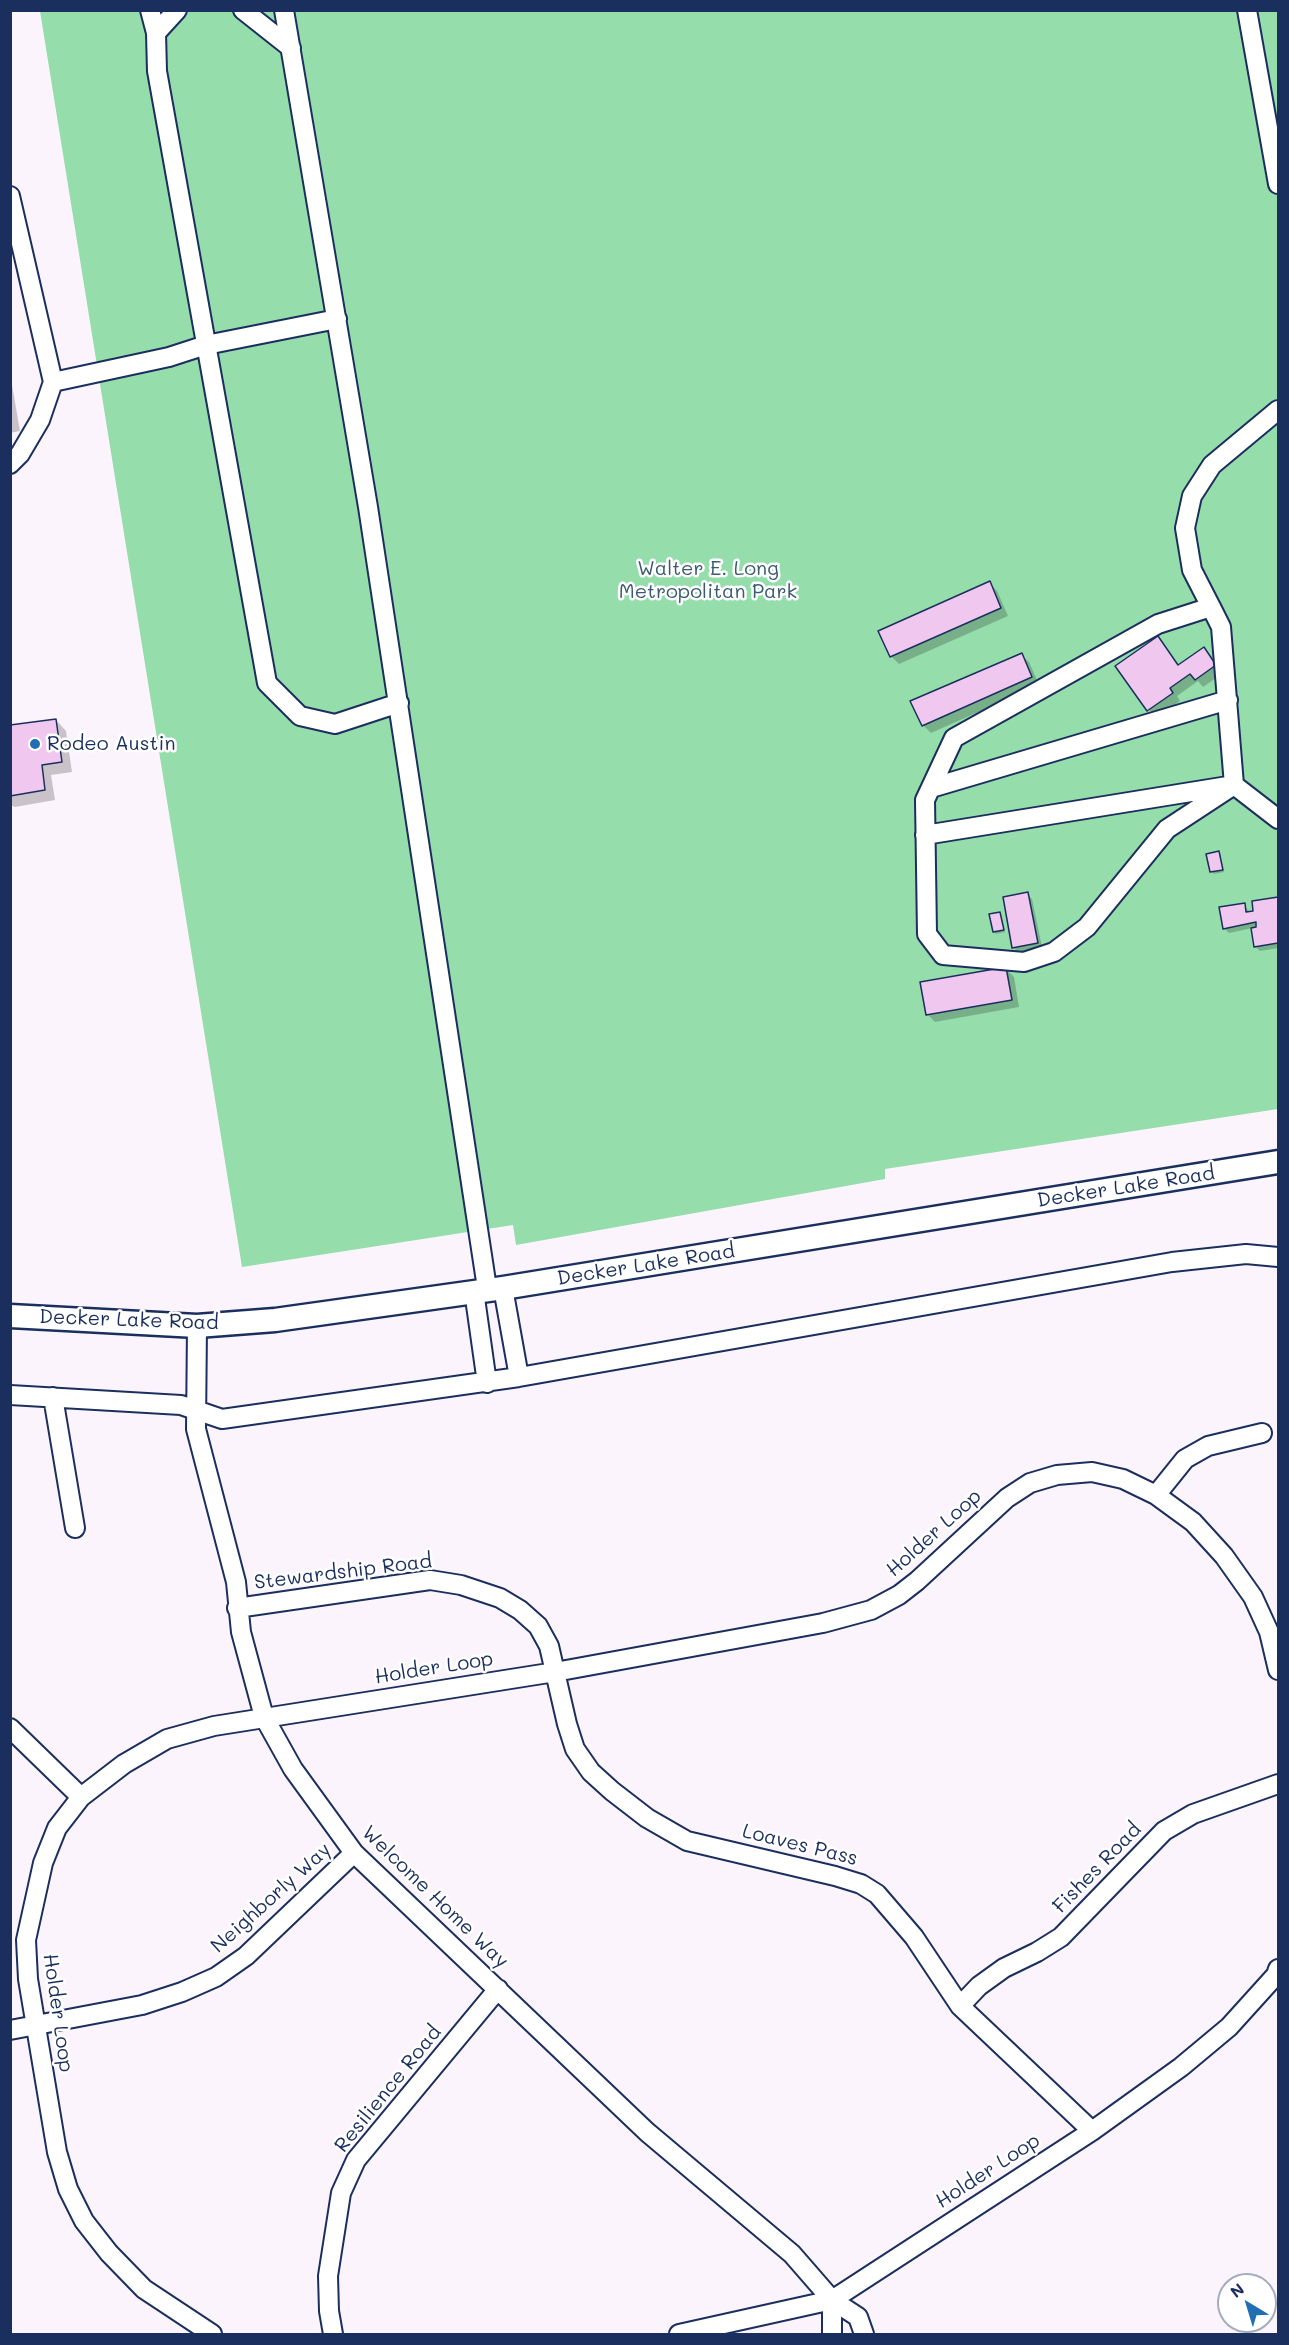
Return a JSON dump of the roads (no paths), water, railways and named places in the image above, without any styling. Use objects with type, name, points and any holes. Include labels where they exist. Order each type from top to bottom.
[{"type":"main road","name":"Decker Lake Road","points":[[10,1316],[197,1326],[275,1320],[488,1289],[1278,1162]]},
{"type":"street","points":[[150,10],[156,33],[157,71],[267,683],[300,716],[335,724],[399,703]]},
{"type":"street","points":[[156,33],[177,10]]},
{"type":"street","points":[[243,10],[291,48]]},
{"type":"street","points":[[284,10],[399,703],[488,1289],[487,1383]]},
{"type":"street","points":[[1247,10],[1278,184]]},
{"type":"street","points":[[10,196],[53,382],[40,420],[20,454],[10,464]]},
{"type":"street","points":[[53,382],[169,357],[206,345],[337,319]]},
{"type":"street","points":[[1234,785],[1221,627],[1192,570],[1185,528],[1192,496],[1212,465],[1278,410]]},
{"type":"street","points":[[1211,607],[1158,624],[954,738],[925,800],[927,934],[943,955],[1024,962],[1054,951],[1088,927],[1167,829],[1234,785]]},
{"type":"street","points":[[931,788],[1228,700]]},
{"type":"street","points":[[925,835],[1234,785],[1278,819]]},
{"type":"street","points":[[10,1395],[181,1405],[222,1419],[487,1383],[1172,1262],[1246,1254],[1278,1257]]},
{"type":"street","points":[[488,1289],[519,1377]]},
{"type":"street","name":"Welcome Home Way","points":[[197,1326],[196,1428],[236,1582],[241,1632],[264,1717],[293,1769],[354,1853],[647,2132],[792,2254],[832,2300],[858,2317],[864,2334]]},
{"type":"street","points":[[53,1397],[75,1528]]},
{"type":"street","points":[[1156,1495],[1185,1459],[1208,1446],[1262,1433]]},
{"type":"street","name":"Holder Loop","points":[[212,2334],[183,2327],[109,2253],[84,2221],[68,2189],[57,2152],[28,1979],[26,1940],[43,1863],[57,1828],[81,1797],[123,1764],[166,1739],[214,1726],[555,1672],[823,1623],[871,1610],[899,1595],[917,1581],[1007,1498],[1030,1483],[1057,1475],[1092,1472],[1123,1479],[1156,1495],[1193,1522],[1230,1564],[1252,1597],[1269,1632],[1278,1670]]},
{"type":"street","name":"Stewardship Road","points":[[237,1608],[430,1580],[460,1585],[500,1598],[520,1610],[538,1626],[549,1646],[555,1672]]},
{"type":"street","name":"Loaves Pass","points":[[555,1672],[575,1749],[591,1772],[612,1791],[647,1818],[687,1841],[861,1884],[877,1894],[914,1937],[960,2006],[1092,2131]]},
{"type":"street","points":[[10,1728],[81,1797]]},
{"type":"street","name":"Fishes Road","points":[[960,2006],[979,1986],[1004,1968],[1061,1937],[1164,1832],[1193,1814],[1278,1784]]},
{"type":"street","name":"Neighborly Way","points":[[10,2030],[142,2005],[182,1992],[216,1977],[246,1956],[354,1853]]},
{"type":"street","name":"Holder Loop","points":[[680,2334],[699,2333],[832,2300],[1092,2131],[1181,2067],[1228,2027],[1278,1974]]},
{"type":"street","name":"Resilience Road","points":[[333,2334],[329,2311],[328,2276],[341,2193],[356,2160],[498,1989]]},
{"type":"street","points":[[832,2300],[832,2334]]},
{"type":"place","name":"Rodeo Austin","points":[[35,744]]},
{"type":"park label","name":"Walter E. Long Metropolitan Park","points":[[708,580]]}]
